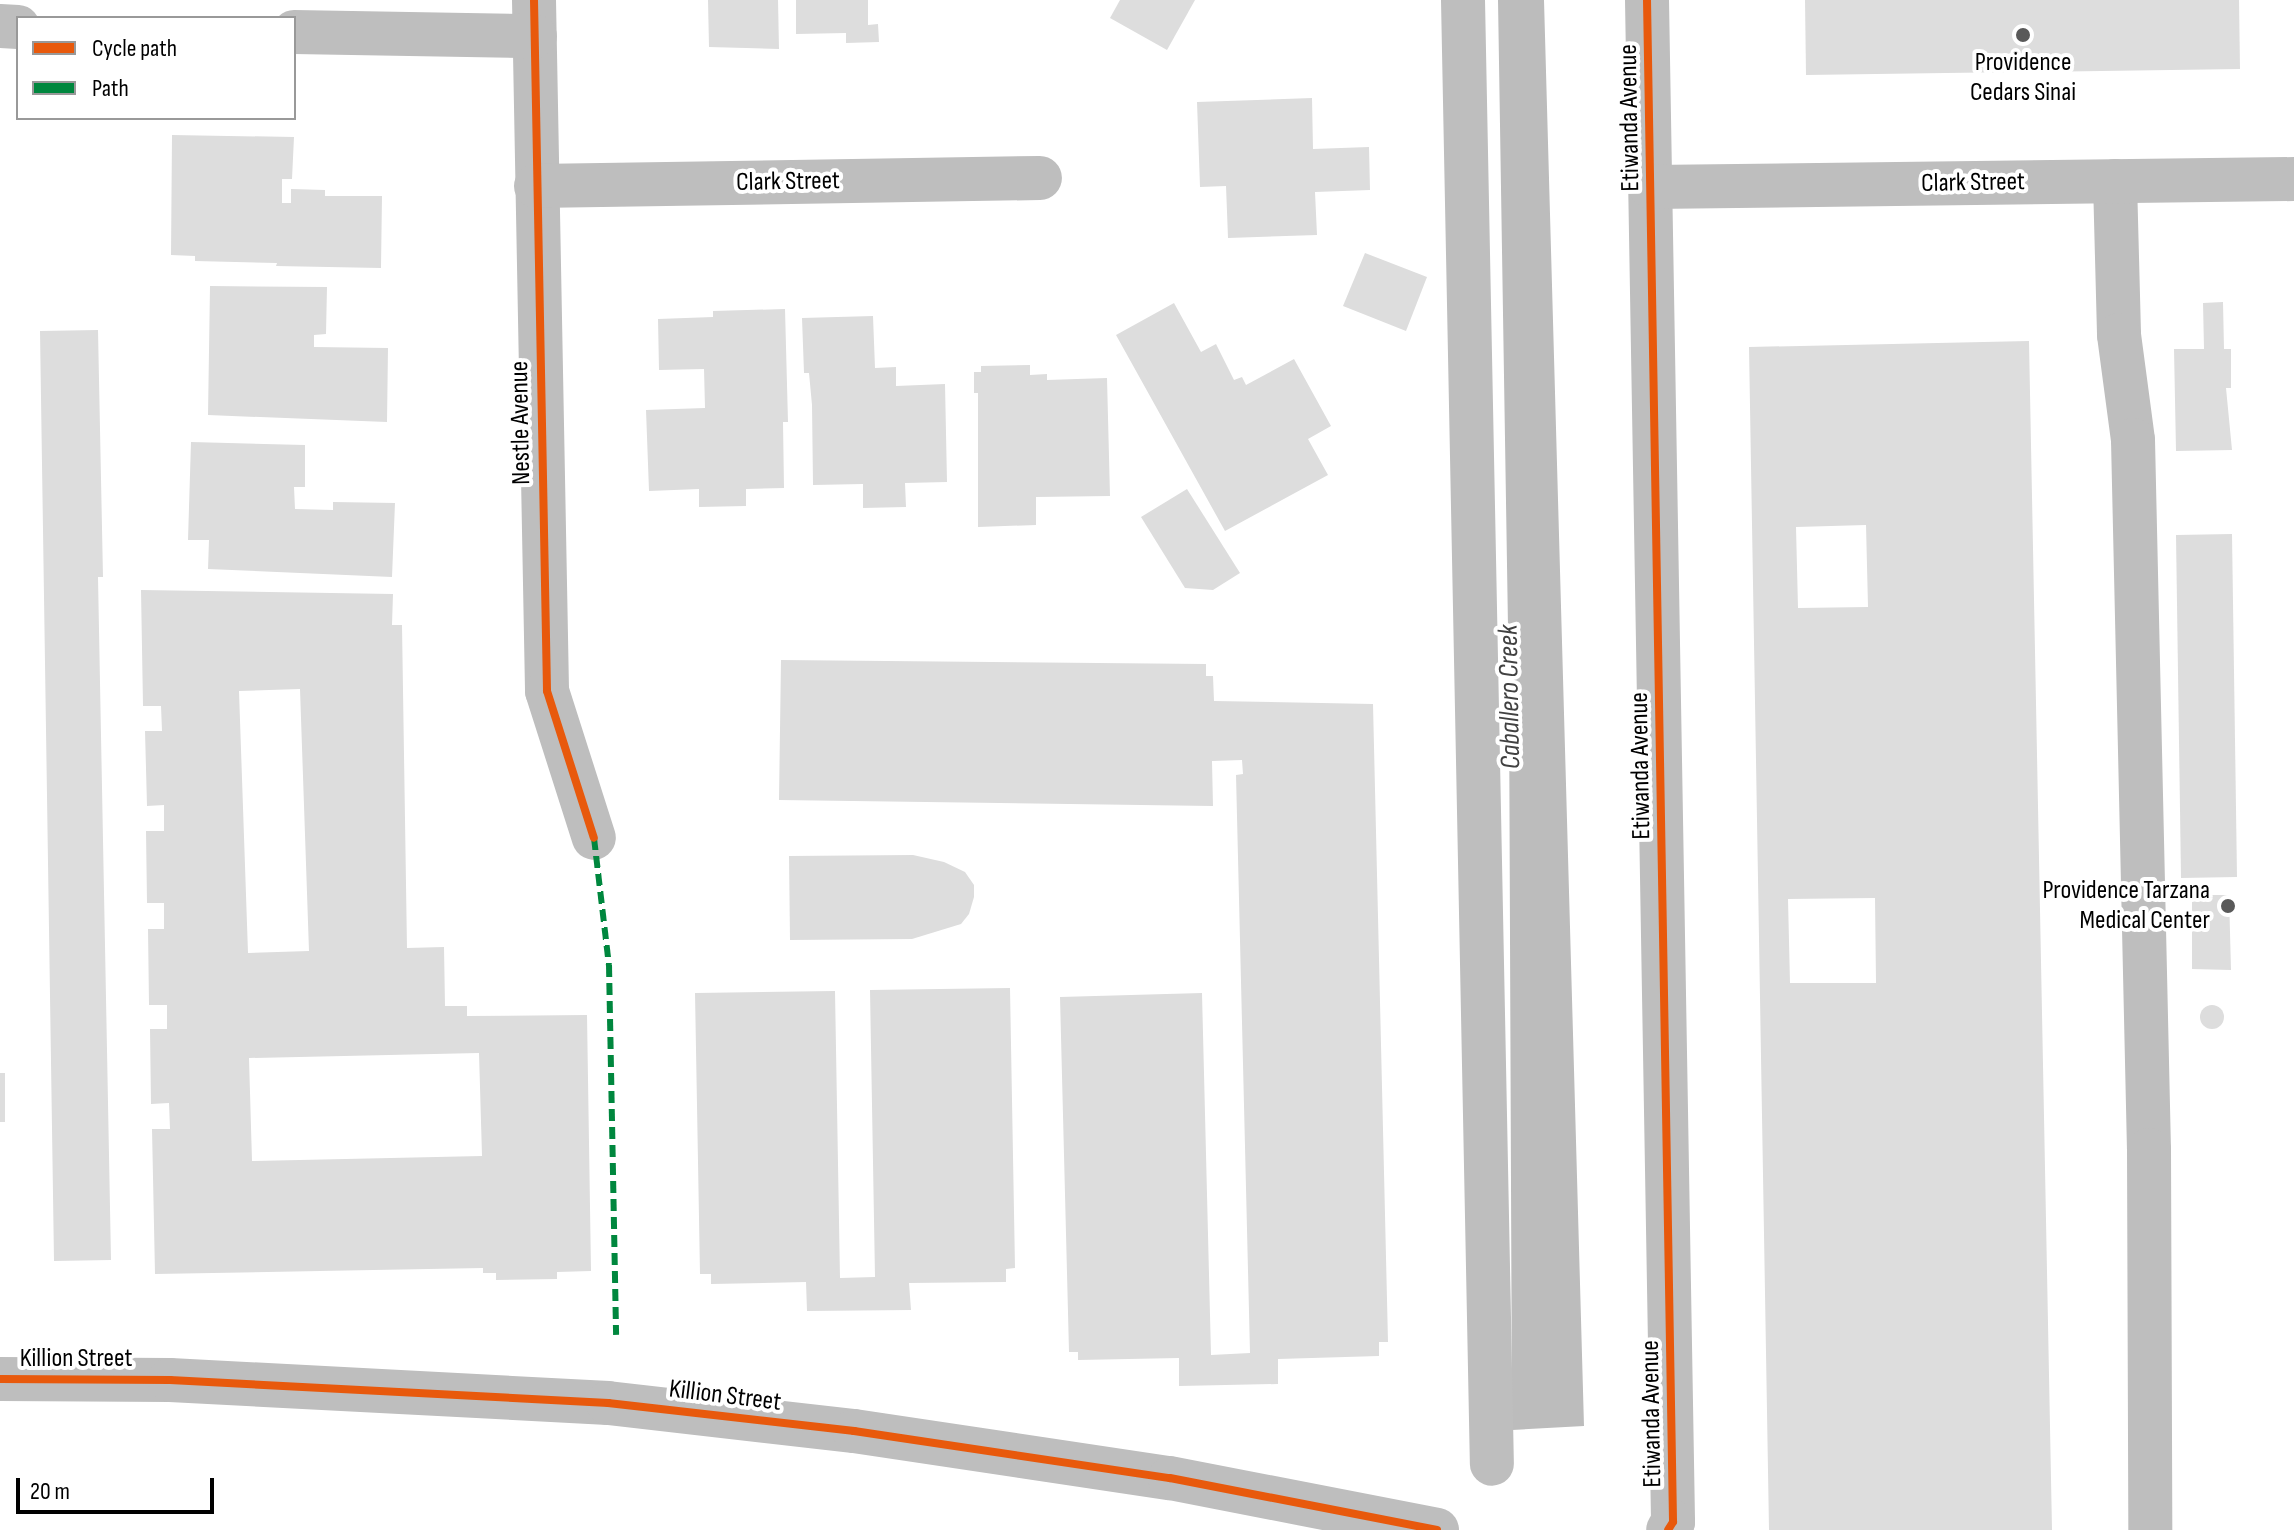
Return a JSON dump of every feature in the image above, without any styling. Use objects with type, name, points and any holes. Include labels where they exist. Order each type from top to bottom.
[{"type":"street","points":[[1463,0],[1492,1464]]},
{"type":"street","name":"Etiwanda Avenue","points":[[1647,0],[1673,1490],[1673,1522],[1668,1530]]},
{"type":"street","points":[[296,32],[535,18]]},
{"type":"street","name":"Nestle Avenue","points":[[535,18],[547,691],[594,838]]},
{"type":"street","name":"Clark Street","points":[[536,186],[1040,178]]},
{"type":"street","name":"Clark Street","points":[[1651,187],[2294,179]]},
{"type":"street","points":[[2115,181],[2119,335],[2133,440],[2149,1150],[2150,1530]]},
{"type":"street","name":"Killion Street","points":[[0,1379],[170,1380],[608,1403],[854,1431],[1170,1478],[1437,1530]]},
{"type":"water","name":"Caballero Creek","points":[[1498,0],[1544,0],[1584,1426],[1512,1430],[1509,690]]},
{"type":"building","points":[[708,0],[778,0],[779,49],[709,47]]},
{"type":"building","points":[[796,0],[868,0],[868,25],[878,24],[879,42],[846,43],[846,33],[796,34]]},
{"type":"building","points":[[1120,0],[1195,0],[1167,50],[1110,18]]},
{"type":"building","name":"Providence Cedars Sinai","points":[[1805,0],[2239,0],[2240,69],[1806,75]]},
{"type":"building","points":[[1312,98],[1313,149],[1369,147],[1370,190],[1315,192],[1317,235],[1228,238],[1226,186],[1200,187],[1197,102]]},
{"type":"building","points":[[172,135],[294,137],[292,179],[282,179],[282,203],[291,203],[291,189],[325,190],[325,196],[382,196],[381,268],[195,261],[195,256],[171,255]]},
{"type":"building","points":[[1365,253],[1427,277],[1406,331],[1343,306]]},
{"type":"building","points":[[210,286],[327,287],[326,334],[314,335],[314,347],[388,348],[387,422],[208,415]]},
{"type":"building","points":[[2223,302],[2224,349],[2231,349],[2231,388],[2226,388],[2232,450],[2176,451],[2174,349],[2204,349],[2203,303]]},
{"type":"building","points":[[1174,303],[1201,352],[1216,344],[1234,380],[1242,377],[1246,385],[1294,359],[1331,426],[1308,439],[1328,475],[1225,531],[1116,335]]},
{"type":"building","points":[[785,309],[788,422],[783,422],[784,488],[746,489],[746,506],[699,507],[699,489],[649,491],[646,410],[705,408],[704,369],[659,370],[658,319],[713,317],[713,311]]},
{"type":"building","points":[[873,316],[875,368],[896,367],[896,386],[945,384],[947,482],[905,483],[906,507],[863,508],[863,484],[813,485],[812,405],[809,373],[804,373],[802,318]]},
{"type":"building","points":[[98,330],[103,577],[98,577],[111,1260],[54,1261],[40,331]]},
{"type":"building","points":[[2029,341],[2052,1530],[1769,1530],[1749,347]],"holes":[[[1866,525],[1868,607],[1798,608],[1796,527]],[[1875,898],[1876,983],[1790,983],[1788,899]]]},
{"type":"building","points":[[1030,365],[1030,375],[1047,374],[1047,380],[1107,378],[1110,496],[1036,497],[1036,525],[978,527],[978,393],[974,393],[974,372],[981,372],[981,366]]},
{"type":"building","points":[[191,442],[305,445],[305,487],[294,487],[295,509],[333,510],[333,502],[395,503],[392,577],[208,569],[209,540],[188,540]]},
{"type":"building","points":[[1187,489],[1240,573],[1213,590],[1185,588],[1141,517]]},
{"type":"building","points":[[2232,534],[2237,877],[2181,878],[2176,535]]},
{"type":"building","points":[[141,590],[393,594],[392,625],[402,625],[407,948],[444,947],[445,1006],[467,1006],[467,1016],[587,1015],[591,1271],[557,1272],[557,1279],[496,1280],[496,1273],[483,1273],[483,1268],[155,1274],[152,1129],[170,1129],[169,1103],[151,1104],[150,1029],[167,1029],[167,1005],[149,1005],[148,929],[164,929],[164,903],[147,903],[146,831],[164,831],[164,805],[147,806],[145,731],[162,731],[161,706],[143,706]],"holes":[[[300,689],[309,951],[248,953],[239,691]],[[479,1053],[482,1156],[252,1161],[249,1058]]]},
{"type":"building","points":[[781,660],[1206,664],[1206,676],[1213,676],[1214,701],[1373,704],[1388,1342],[1379,1342],[1379,1356],[1278,1359],[1278,1384],[1179,1386],[1179,1358],[1078,1360],[1078,1352],[1069,1352],[1060,997],[1202,993],[1211,1355],[1250,1353],[1236,775],[1243,774],[1242,760],[1212,761],[1213,806],[779,800]]},
{"type":"building","points":[[913,855],[944,862],[965,872],[974,885],[974,897],[969,914],[961,924],[912,939],[790,940],[789,856]]},
{"type":"building","points":[[2192,895],[2229,895],[2231,970],[2192,969]]},
{"type":"building","points":[[1010,988],[1015,1268],[1006,1269],[1006,1282],[909,1283],[911,1310],[807,1311],[806,1282],[711,1284],[711,1274],[700,1274],[695,993],[835,991],[840,1278],[875,1277],[870,990]]},
{"type":"building","points":[[2212,1005],[2221,1008],[2224,1017],[2221,1026],[2212,1029],[2203,1026],[2200,1017],[2203,1008]]},
{"type":"building","points":[[0,1073],[5,1073],[5,1122],[0,1122]]},
{"type":"marked path","points":[[594,838],[609,965],[616,1335]]},
{"type":"cycle path","points":[[534,0],[547,691],[594,838]]},
{"type":"cycle path","points":[[1647,0],[1673,1522],[1668,1530]]},
{"type":"cycle path","points":[[0,1379],[170,1380],[608,1403],[854,1431],[1170,1478],[1437,1530]]},
{"type":"place","name":"Providence Cedars Sinai","points":[[2023,35]]},
{"type":"place","name":"Providence Tarzana Medical Center","points":[[2228,906]]}]
